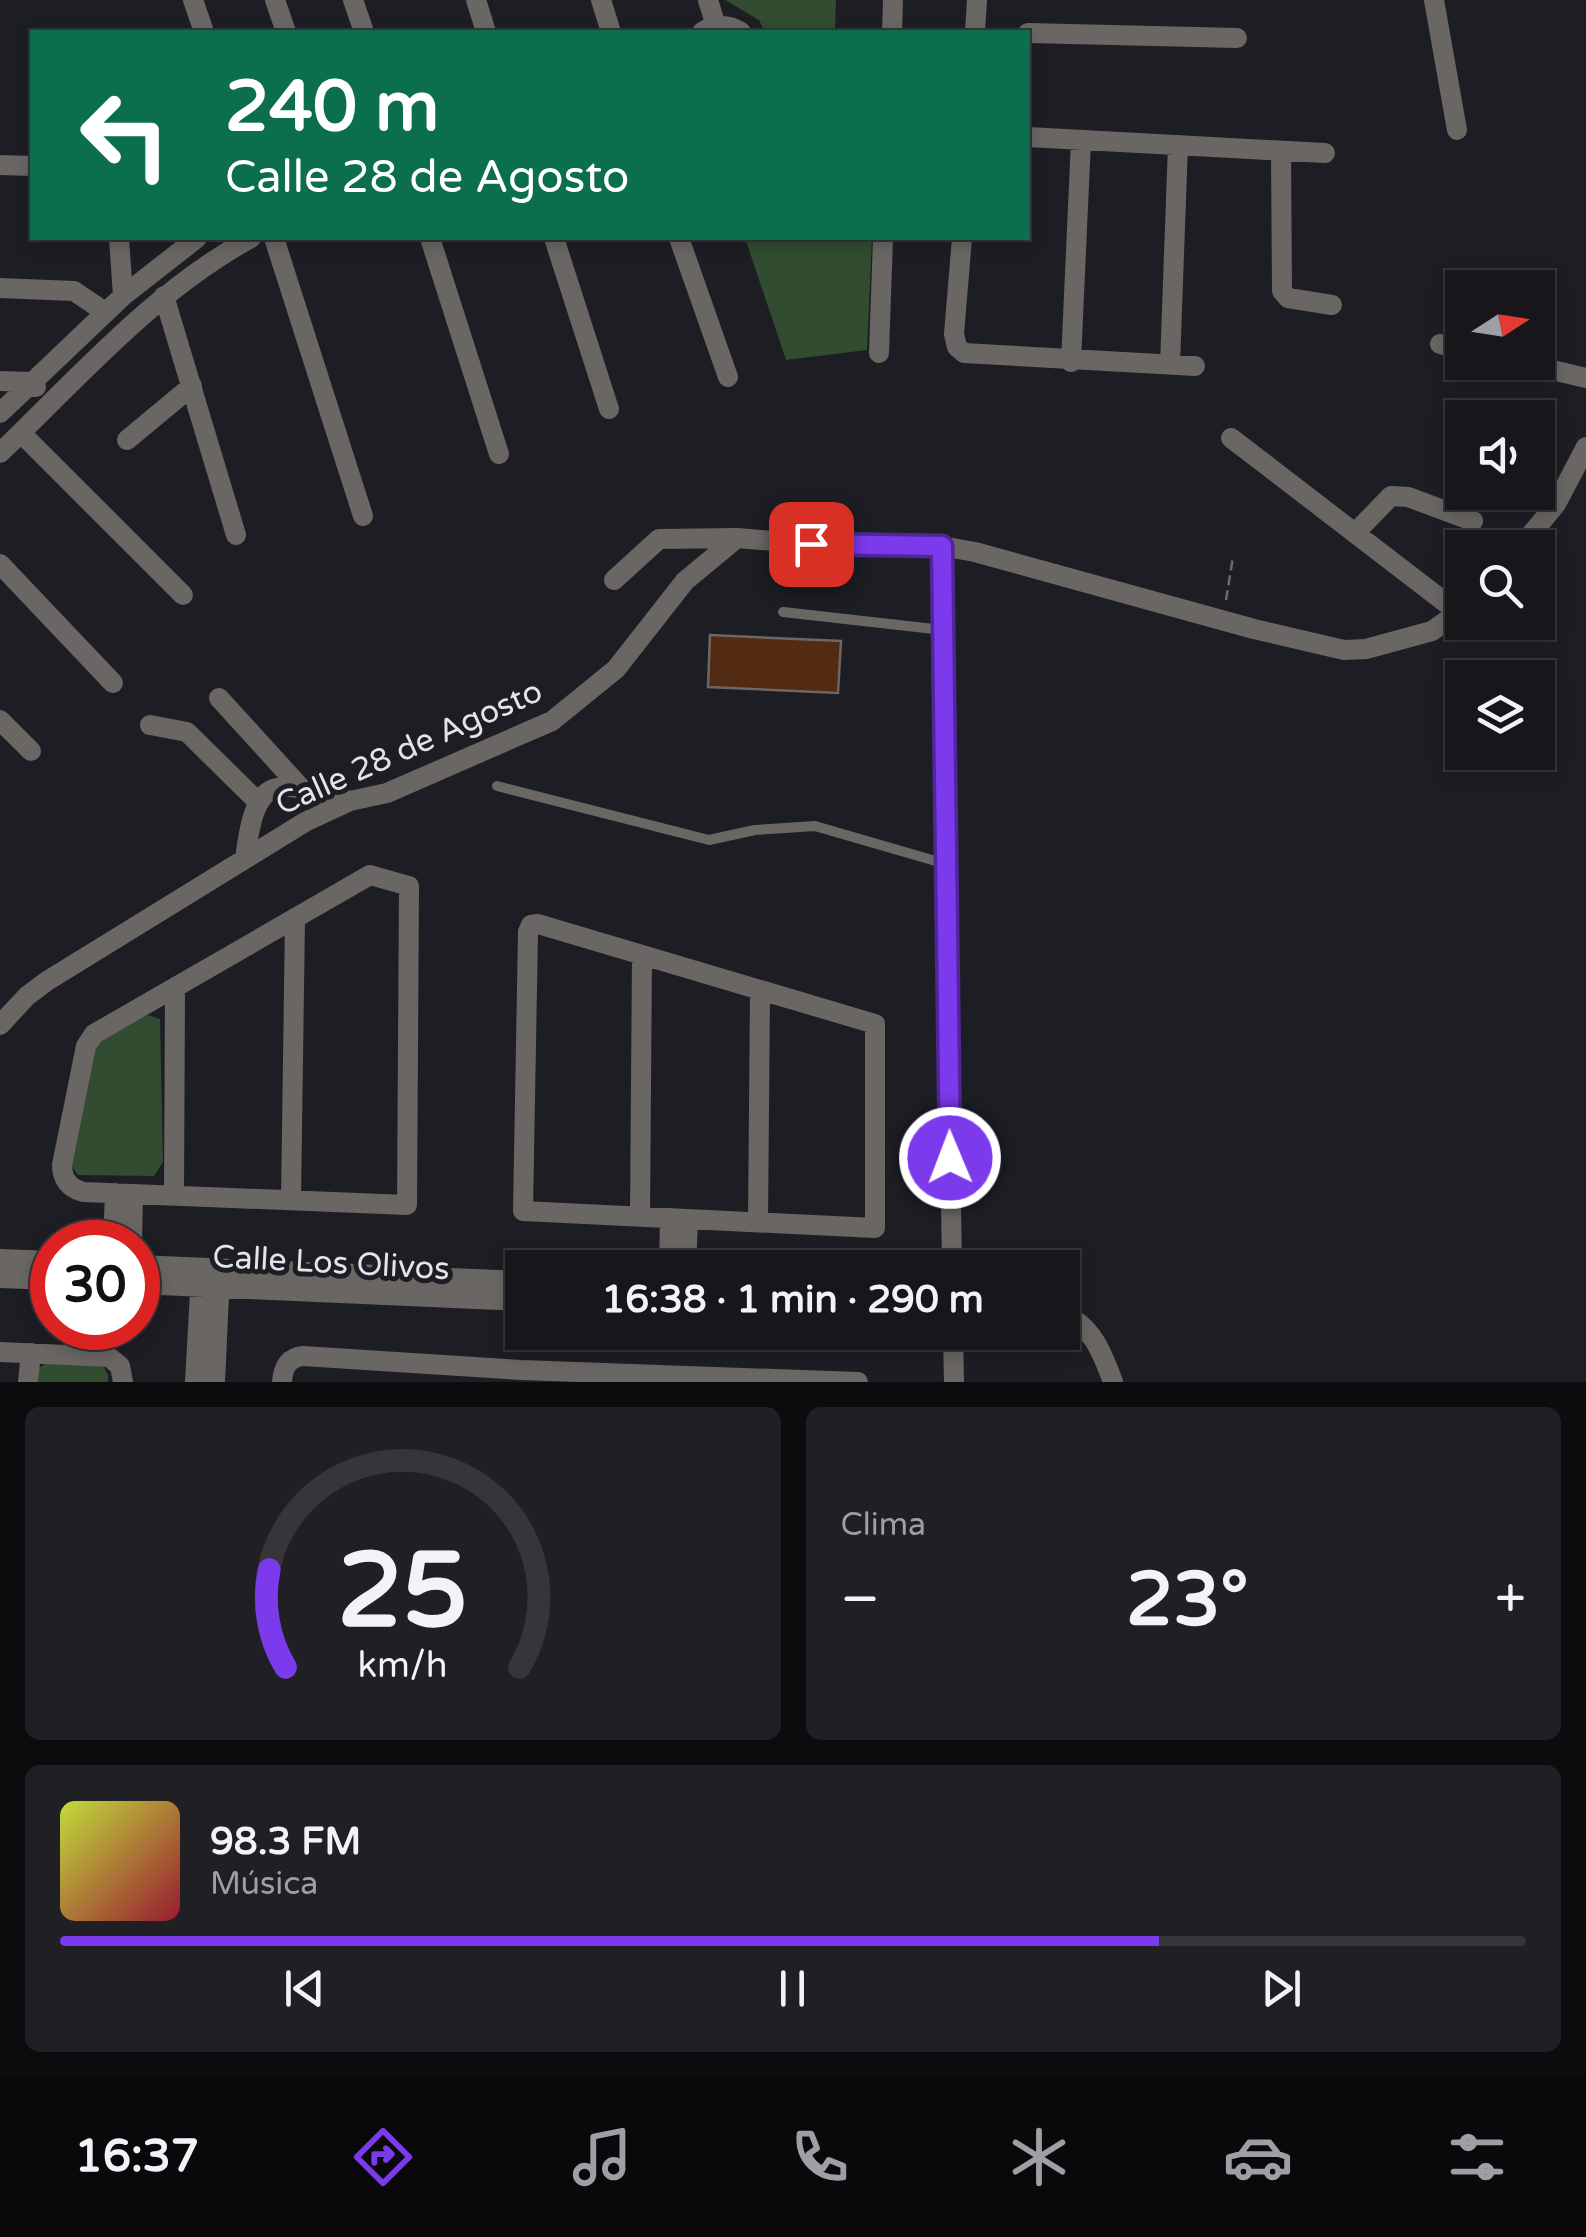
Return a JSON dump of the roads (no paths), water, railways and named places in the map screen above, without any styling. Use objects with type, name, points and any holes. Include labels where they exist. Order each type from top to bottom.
[{"type":"street","points":[[193,0],[203,30]]},
{"type":"street","points":[[274,0],[285,30]]},
{"type":"street","points":[[353,0],[363,30]]},
{"type":"street","points":[[476,0],[485,30]]},
{"type":"street","points":[[601,0],[611,30]]},
{"type":"street","points":[[708,0],[709,29],[727,26],[736,30]]},
{"type":"street","points":[[892,30],[893,0]]},
{"type":"street","points":[[975,30],[977,0]]},
{"type":"street","points":[[1434,0],[1458,130]]},
{"type":"street","points":[[1030,33],[1237,38]]},
{"type":"street","points":[[1030,138],[1325,153]]},
{"type":"street","points":[[1071,362],[1080,140]]},
{"type":"street","points":[[1170,364],[1178,145]]},
{"type":"street","points":[[1281,150],[1282,291],[1288,298],[1332,306]]},
{"type":"street","points":[[0,165],[30,166]]},
{"type":"street","points":[[119,240],[123,296]]},
{"type":"street","points":[[0,413],[105,312],[194,240]]},
{"type":"street","points":[[0,453],[164,296],[218,255],[247,240]]},
{"type":"street","points":[[275,240],[364,516]]},
{"type":"street","points":[[431,240],[499,454]]},
{"type":"street","points":[[555,240],[609,409]]},
{"type":"street","points":[[680,240],[728,377]]},
{"type":"street","points":[[879,352],[884,240]]},
{"type":"street","points":[[962,240],[954,334],[960,350],[1071,362],[1194,366]]},
{"type":"street","points":[[0,288],[74,291],[105,312]]},
{"type":"street","points":[[164,296],[236,535]]},
{"type":"street","points":[[1440,344],[1445,345]]},
{"type":"street","points":[[1555,371],[1586,378]]},
{"type":"street","points":[[0,381],[31,382],[52,403]]},
{"type":"street","points":[[127,440],[192,386]]},
{"type":"street","points":[[21,433],[183,595]]},
{"type":"street","points":[[1230,438],[1445,600]]},
{"type":"street","points":[[1535,530],[1556,504],[1586,446]]},
{"type":"street","points":[[1355,533],[1391,496],[1408,497],[1473,521]]},
{"type":"street","name":"Calle 28 de Agosto","points":[[0,1025],[47,981],[280,835],[350,801],[387,793],[542,727],[562,714],[616,669],[701,566],[737,538]]},
{"type":"street","points":[[614,580],[660,539],[942,546],[993,556],[1325,647],[1366,649],[1432,632],[1445,623]]},
{"type":"street","points":[[942,546],[952,1250]]},
{"type":"street","points":[[0,564],[113,683]]},
{"type":"street","points":[[220,698],[300,787]]},
{"type":"street","points":[[0,720],[30,751]]},
{"type":"street","points":[[150,724],[188,732],[257,801]]},
{"type":"street","points":[[245,859],[257,801],[278,788],[300,787],[350,801]]},
{"type":"street","points":[[370,876],[409,886],[407,1206],[124,1194],[70,1186],[62,1170],[86,1046],[94,1034],[175,987],[370,876]]},
{"type":"street","points":[[292,1201],[295,918]]},
{"type":"street","points":[[538,924],[642,955],[875,1024],[875,1228],[523,1211],[528,932],[538,924]]},
{"type":"street","points":[[640,1216],[642,955]]},
{"type":"street","points":[[174,1196],[175,987]]},
{"type":"street","points":[[758,1222],[760,992]]},
{"type":"street","points":[[118,1220],[124,1194]]},
{"type":"street","points":[[124,1194],[128,1220]]},
{"type":"street","points":[[673,1250],[679,1218]]},
{"type":"street","points":[[679,1218],[683,1250]]},
{"type":"street","points":[[0,1259],[30,1260]]},
{"type":"street","name":"Calle Los Olivos","points":[[160,1269],[210,1278],[505,1300]]},
{"type":"street","points":[[0,1278],[30,1279]]},
{"type":"street","points":[[195,1382],[210,1278]]},
{"type":"street","points":[[210,1278],[215,1382]]},
{"type":"street","name":"Calle Los Olivos","points":[[160,1282],[210,1278],[505,1281]]},
{"type":"street","points":[[1080,1326],[1092,1336],[1112,1382]]},
{"type":"street","points":[[953,1350],[954,1382]]},
{"type":"street","points":[[0,1352],[109,1358],[120,1366],[123,1382]]},
{"type":"street","points":[[28,1382],[31,1354]]},
{"type":"street","points":[[282,1382],[285,1366],[298,1356],[400,1372],[858,1382]]},
{"type":"lane","points":[[783,612],[942,630]]},
{"type":"lane","points":[[497,786],[709,840],[755,830],[815,826],[946,864]]}]
